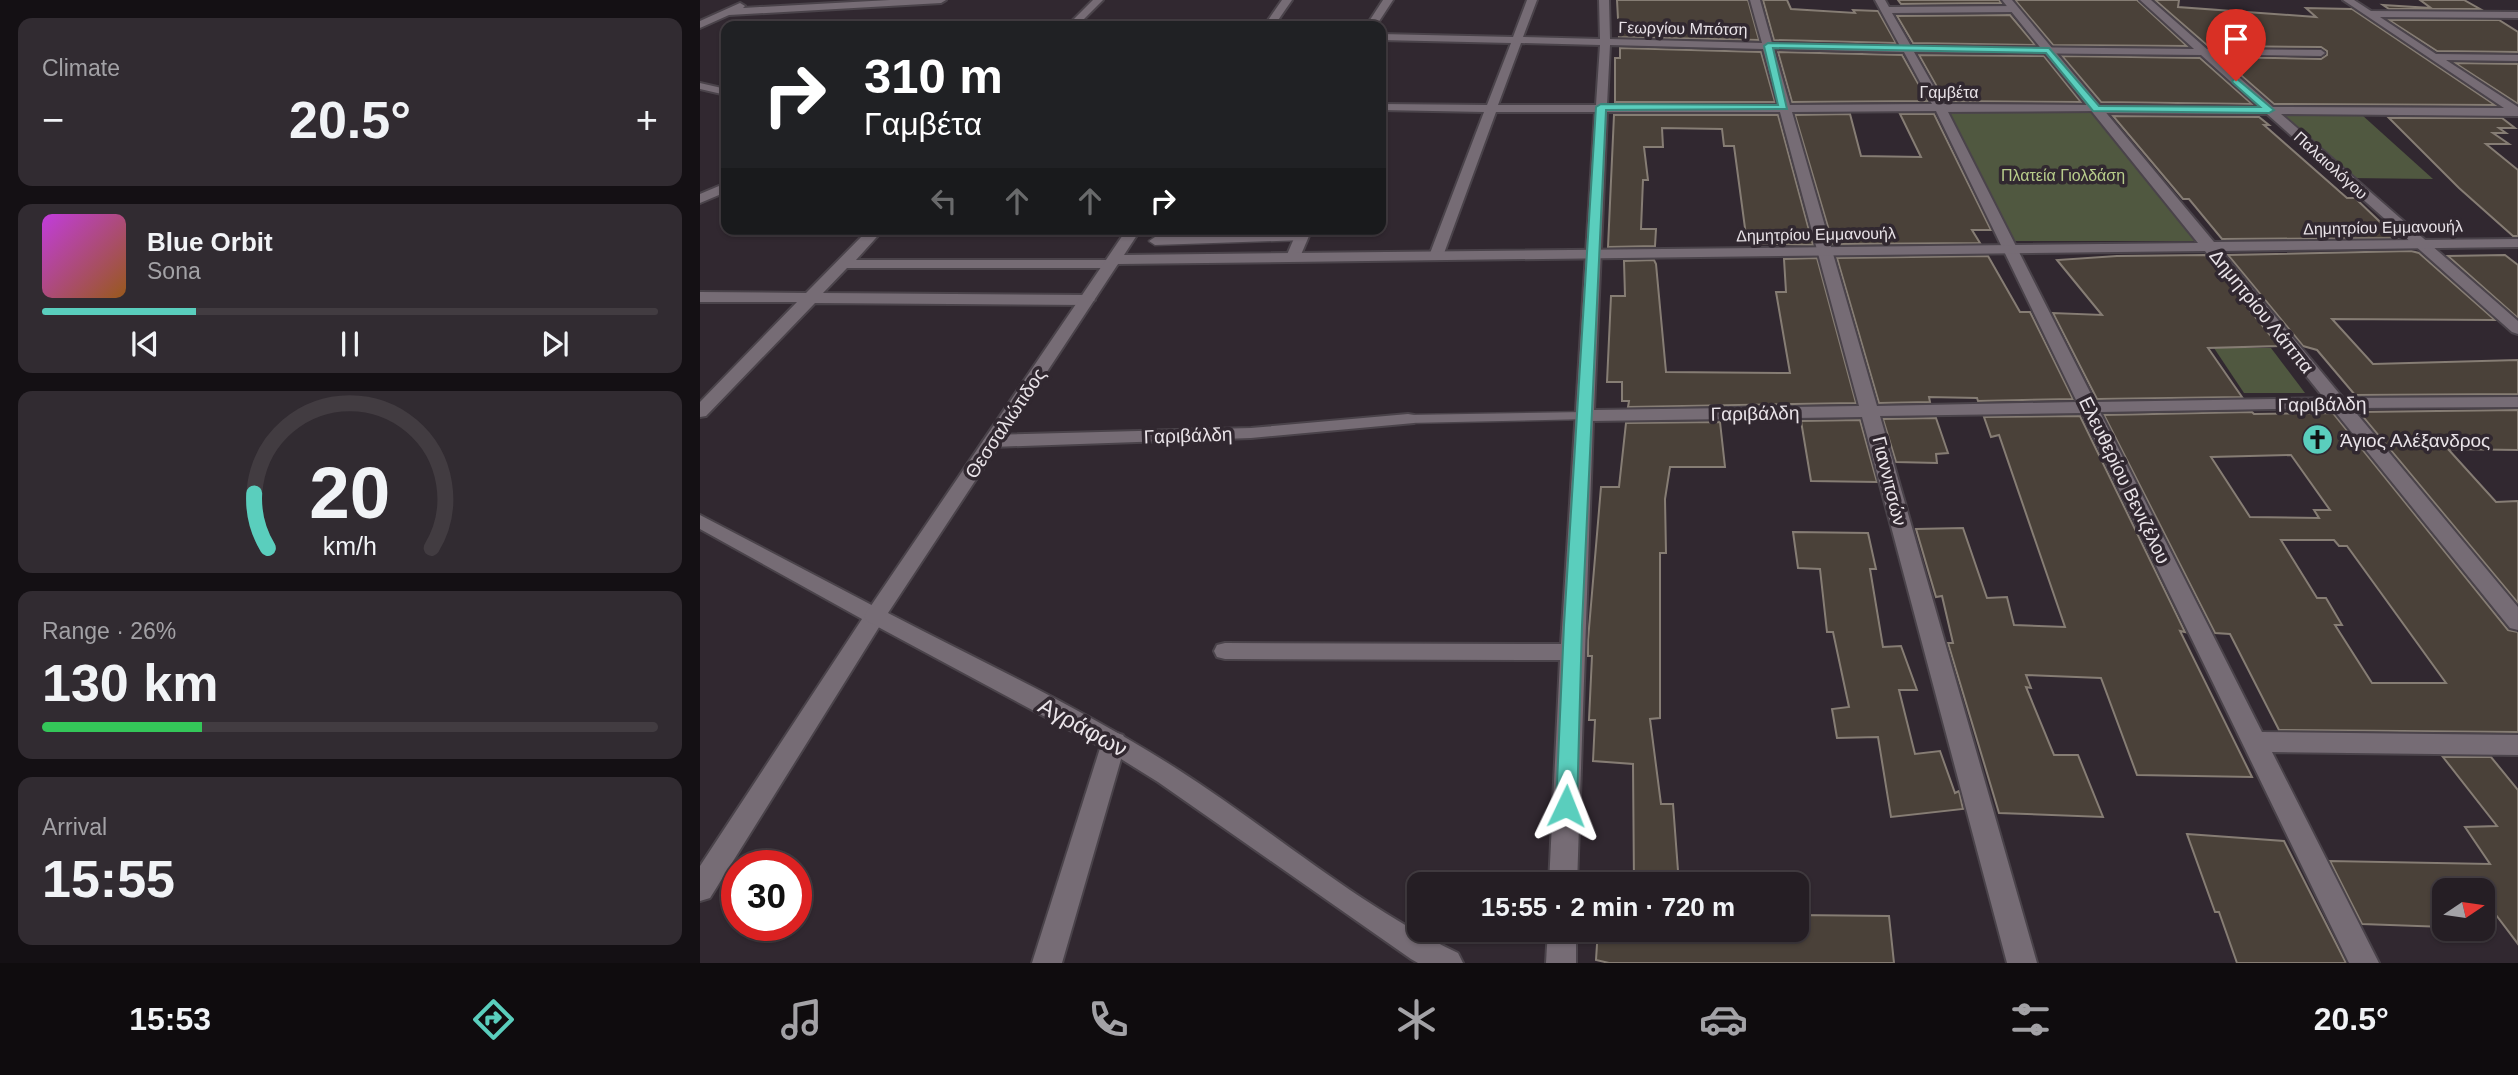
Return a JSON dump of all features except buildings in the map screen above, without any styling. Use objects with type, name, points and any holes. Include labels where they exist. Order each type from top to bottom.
[{"type":"street","points":[[700,24],[750,0]]},
{"type":"street","points":[[729,12],[941,0]]},
{"type":"street","points":[[1077,21],[1098,0]]},
{"type":"street","points":[[1272,21],[1287,0]]},
{"type":"street","points":[[1374,21],[1388,0]]},
{"type":"street","points":[[1436,256],[1532,0]]},
{"type":"street","points":[[1563,872],[1572,652],[1605,43],[1604,0]]},
{"type":"street","name":"Γιαννιτσών","points":[[1755,0],[2022,963]]},
{"type":"street","name":"Παλαιολόγου","points":[[2145,0],[2518,329]]},
{"type":"street","points":[[2348,0],[2518,112]]},
{"type":"street","points":[[1883,5],[2010,5]]},
{"type":"street","name":"Ελευθερίου Βενιζέλου","points":[[1883,5],[1940,108],[2011,249],[2364,963]]},
{"type":"street","name":"Δημητρίου Λάππα","points":[[2010,5],[2518,622]]},
{"type":"street","points":[[2483,5],[2518,24]]},
{"type":"street","points":[[2370,15],[2518,15]]},
{"type":"street","name":"Γεωργίου Μπότση","points":[[1386,37],[1907,49],[2204,52]]},
{"type":"street","points":[[2436,57],[2518,58]]},
{"type":"street","points":[[700,86],[721,91]]},
{"type":"street","points":[[700,96],[721,91]]},
{"type":"street","name":"Γαμβέτα","points":[[1386,107],[2518,112]]},
{"type":"street","points":[[700,199],[721,189]]},
{"type":"street","points":[[700,412],[871,235]]},
{"type":"street","name":"Θεσσαλιώτιδος","points":[[700,889],[876,616],[1130,235]]},
{"type":"street","points":[[1293,257],[1303,235]]},
{"type":"street","name":"Δημητρίου Εμμανουήλ","points":[[843,264],[2518,243]]},
{"type":"street","points":[[700,297],[1087,300]]},
{"type":"street","name":"Γαριβάλδη","points":[[1584,416],[2518,402]]},
{"type":"street","name":"Γαριβάλδη","points":[[992,442],[1251,433],[1408,419]]},
{"type":"street","name":"Αγράφων","points":[[700,522],[1114,742],[1167,775],[1355,907],[1421,950],[1448,963]]},
{"type":"street","points":[[1225,651],[1572,652]]},
{"type":"street","points":[[1047,963],[1114,742]]},
{"type":"street","points":[[2256,742],[2518,745]]},
{"type":"street","points":[[1561,963],[1562,942]]},
{"type":"lane","name":"Γεωργίου Μπότση","points":[[2204,52],[2321,53]]},
{"type":"lane","points":[[1155,241],[1282,235]]},
{"type":"lane","name":"Γαριβάλδη","points":[[1408,419],[1584,416]]},
{"type":"green space","name":"Πλατεία Γιολδάση","points":[[1945,109],[2095,110],[2199,241],[2013,241]]},
{"type":"green space","points":[[2276,114],[2362,115],[2433,179],[2349,178]]},
{"type":"green space","points":[[2214,348],[2271,348],[2305,393],[2244,393]]},
{"type":"place","name":"Άγιος Αλέξανδρος","points":[[2317,440]]},
{"type":"route","points":[[1566,806],[1601,107],[1783,107],[1768,46],[2049,51],[2096,109],[2269,110],[2236,81]]}]
